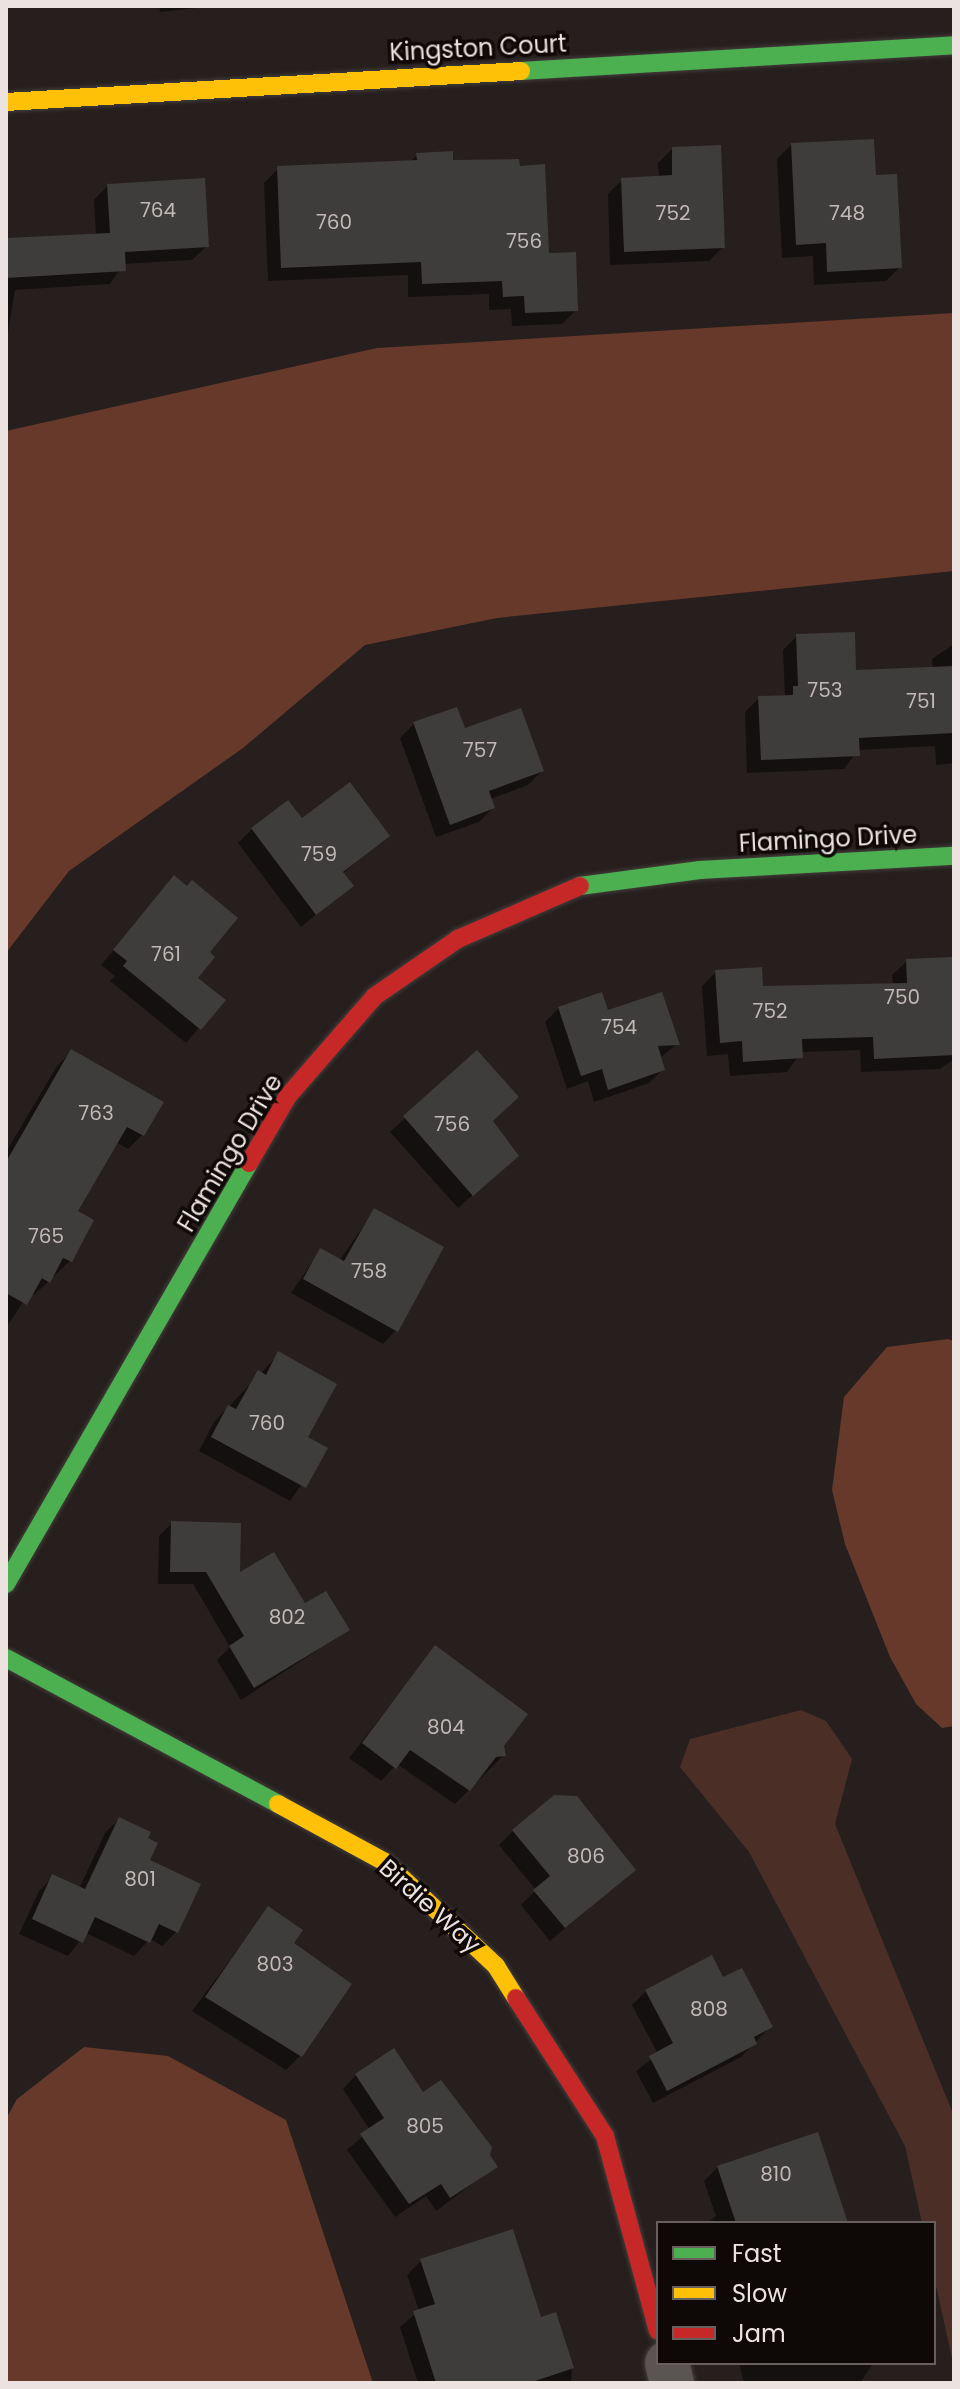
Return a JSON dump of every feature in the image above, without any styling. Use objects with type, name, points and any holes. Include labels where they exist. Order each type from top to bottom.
[{"type":"street","name":"Kingston Court","points":[[6,102],[954,45]]},
{"type":"street","name":"Flamingo Drive","points":[[6,1584],[288,1096],[375,996],[458,939],[582,885],[700,870],[954,856]]},
{"type":"street","name":"Birdie Way","points":[[6,1658],[385,1862],[496,1966],[605,2136],[656,2324]]},
{"type":"shaded area","points":[[954,313],[954,571],[497,618],[365,645],[243,748],[69,871],[6,953],[6,431],[377,348]]},
{"type":"shaded area","points":[[948,1339],[954,1341],[954,1726],[942,1728],[916,1704],[890,1657],[845,1544],[832,1490],[844,1397],[887,1347]]},
{"type":"shaded area","points":[[801,1710],[826,1721],[852,1759],[835,1824],[954,2116],[954,2367],[936,2286],[936,2221],[922,2221],[905,2146],[749,1852],[680,1767],[690,1739]]},
{"type":"shaded area","points":[[84,2047],[168,2056],[286,2120],[373,2383],[6,2383],[6,2119],[17,2099]]},
{"type":"building","points":[[874,139],[876,175],[897,174],[902,268],[827,272],[826,243],[796,245],[791,143]]},
{"type":"building","points":[[721,145],[725,248],[624,252],[621,178],[672,175],[672,147]]},
{"type":"building","points":[[453,151],[453,160],[519,159],[520,166],[545,164],[549,253],[576,252],[578,311],[525,313],[524,296],[503,297],[502,281],[422,284],[421,262],[281,268],[277,166],[417,160],[416,153]]},
{"type":"building","points":[[205,178],[209,247],[125,252],[126,271],[6,278],[6,238],[110,233],[107,184]]},
{"type":"building","points":[[855,632],[856,670],[954,666],[954,733],[859,738],[860,756],[761,760],[758,696],[793,695],[793,686],[798,686],[796,634]]},
{"type":"building","points":[[457,707],[465,728],[521,708],[544,771],[489,791],[495,808],[450,825],[413,722]]},
{"type":"building","points":[[350,782],[390,836],[343,872],[354,886],[316,915],[251,828],[288,800],[302,818]]},
{"type":"building","points":[[174,875],[187,886],[192,880],[238,918],[210,952],[215,957],[198,978],[226,1000],[201,1030],[123,966],[127,961],[113,950]]},
{"type":"building","points":[[952,957],[954,1055],[874,1059],[873,1037],[802,1039],[803,1058],[743,1062],[742,1041],[720,1043],[715,970],[762,967],[763,986],[907,983],[906,959]]},
{"type":"building","points":[[602,992],[608,1010],[662,992],[680,1045],[658,1046],[665,1070],[608,1090],[602,1069],[581,1076],[558,1007]]},
{"type":"building","points":[[71,1049],[164,1102],[144,1136],[127,1127],[78,1211],[94,1220],[72,1262],[63,1258],[50,1283],[42,1278],[27,1305],[6,1293],[6,1162]]},
{"type":"building","points":[[477,1050],[519,1097],[493,1121],[519,1156],[473,1196],[403,1116]]},
{"type":"building","points":[[374,1208],[444,1247],[398,1332],[303,1279],[320,1248],[344,1261]]},
{"type":"building","points":[[278,1351],[337,1384],[308,1437],[328,1448],[306,1488],[211,1437],[228,1405],[236,1409],[258,1370],[266,1375]]},
{"type":"building","points":[[171,1521],[241,1523],[240,1572],[274,1552],[305,1603],[326,1591],[350,1630],[254,1688],[229,1646],[244,1636],[206,1572],[170,1572]]},
{"type":"building","points":[[435,1645],[528,1714],[504,1746],[506,1756],[496,1757],[470,1791],[410,1750],[396,1769],[362,1743]]},
{"type":"building","points":[[554,1795],[577,1796],[636,1870],[565,1928],[533,1890],[550,1876],[512,1830]]},
{"type":"building","points":[[119,1817],[151,1832],[148,1838],[158,1843],[150,1860],[201,1884],[178,1933],[159,1924],[150,1943],[95,1917],[83,1943],[32,1919],[52,1874],[85,1889]]},
{"type":"building","points":[[268,1906],[303,1930],[294,1943],[352,1984],[302,2057],[205,1997]]},
{"type":"building","points":[[712,1955],[723,1977],[742,1968],[773,2027],[754,2037],[757,2044],[667,2091],[649,2056],[673,2043],[645,1990]]},
{"type":"building","points":[[394,2048],[423,2092],[441,2080],[492,2147],[490,2155],[498,2167],[450,2198],[441,2184],[409,2204],[360,2134],[384,2118],[355,2074]]},
{"type":"building","points":[[818,2132],[847,2221],[735,2221],[717,2166]]},
{"type":"building","points":[[513,2229],[541,2317],[556,2312],[574,2368],[529,2383],[436,2383],[413,2311],[435,2304],[420,2259]]},
{"type":"traffic: fast","points":[[521,71],[954,45]]},
{"type":"traffic: fast","points":[[580,886],[700,870],[954,856]]},
{"type":"traffic: fast","points":[[6,1584],[249,1163]]},
{"type":"traffic: fast","points":[[6,1658],[278,1804]]},
{"type":"traffic: slow","points":[[6,102],[521,71]]},
{"type":"traffic: slow","points":[[278,1804],[385,1862],[496,1966],[516,1998]]},
{"type":"traffic: jam","points":[[249,1163],[288,1096],[375,996],[458,939],[580,886]]},
{"type":"traffic: jam","points":[[516,1998],[605,2136],[656,2324]]}]
